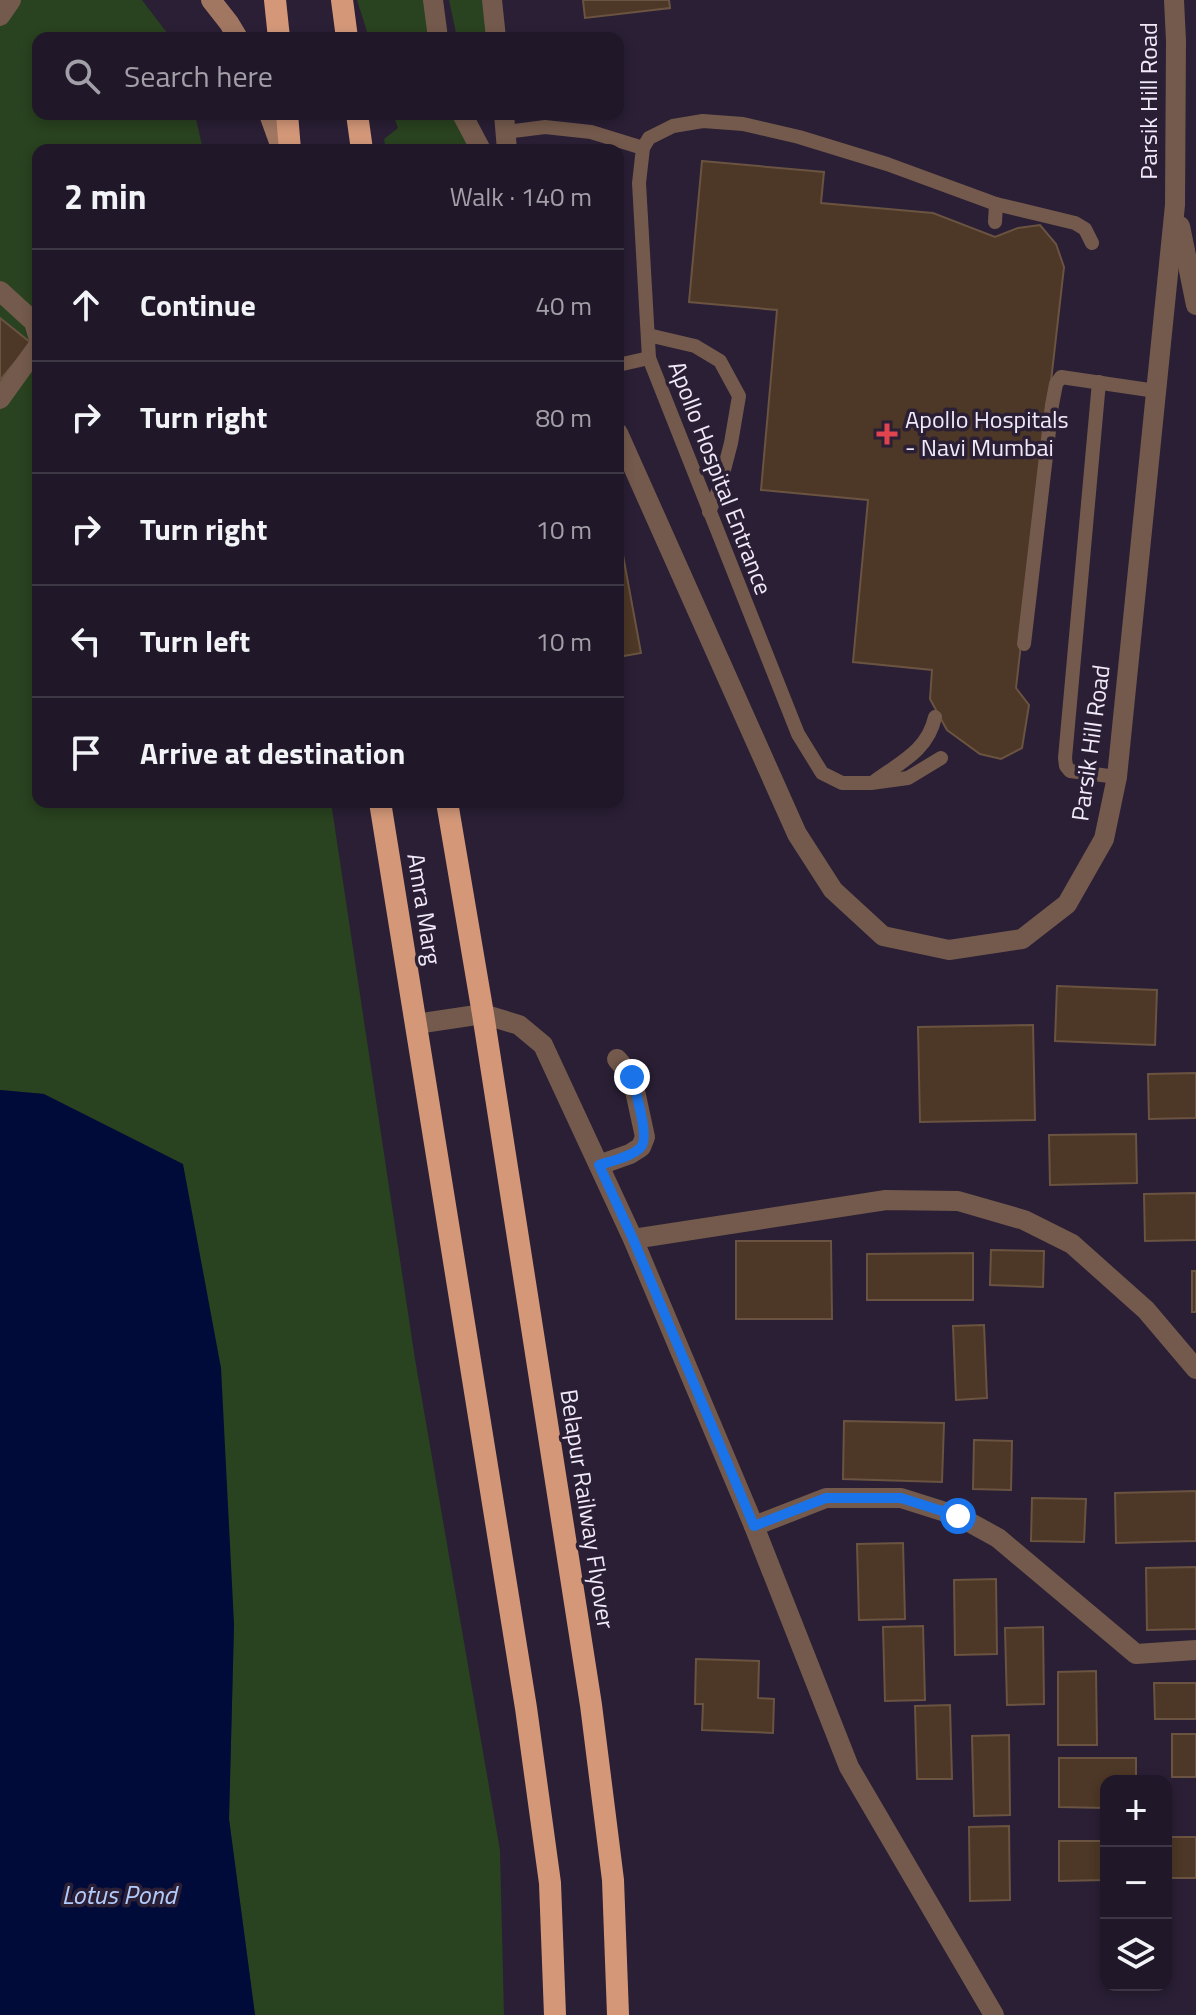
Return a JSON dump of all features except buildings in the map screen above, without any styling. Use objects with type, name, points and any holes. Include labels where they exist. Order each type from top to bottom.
[{"type":"highway","points":[[275,0],[278,32]]},
{"type":"highway","points":[[342,0],[346,32]]},
{"type":"highway","points":[[288,120],[290,144]]},
{"type":"highway","points":[[358,120],[361,144]]},
{"type":"highway","name":"Amra Marg","points":[[381,808],[416,1024]]},
{"type":"highway","name":"Amra Marg","points":[[448,808],[483,1014]]},
{"type":"highway","name":"Belapur Railway Flyover","points":[[483,1014],[586,1674],[613,1880],[618,2015]]},
{"type":"highway","points":[[416,1024],[526,1708],[550,1883],[555,2015]]},
{"type":"main road","points":[[211,0],[234,32]]},
{"type":"main road","points":[[271,120],[280,144]]},
{"type":"street","points":[[0,16],[11,0]]},
{"type":"street","points":[[433,0],[437,32]]},
{"type":"street","points":[[492,0],[495,32]]},
{"type":"street","name":"Parsik Hill Road","points":[[624,446],[797,834],[833,890],[883,936],[949,950],[1022,939],[1067,904],[1104,839],[1117,777],[1175,205],[1174,0]]},
{"type":"street","points":[[465,120],[478,144]]},
{"type":"street","points":[[1175,205],[1196,305]]},
{"type":"street","points":[[0,291],[32,320]]},
{"type":"street","points":[[0,399],[32,354]]},
{"type":"street","points":[[416,1024],[483,1014],[519,1025],[543,1045],[633,1239],[754,1526],[849,1767],[994,2015]]},
{"type":"street","points":[[599,1165],[630,1154],[641,1147],[645,1137],[632,1077],[617,1059]]},
{"type":"street","points":[[633,1239],[886,1200],[958,1201],[1024,1220],[1072,1244],[1146,1310],[1196,1369]]},
{"type":"street","points":[[754,1526],[826,1498],[901,1498],[958,1516],[998,1538],[1136,1654],[1196,1650]]},
{"type":"lane","points":[[506,132],[545,127],[591,132],[643,148],[649,138],[673,126],[703,121],[743,124],[799,137],[887,164],[996,204],[1075,223],[1085,229],[1092,243]]},
{"type":"lane","name":"Apollo Hospital Entrance","points":[[643,148],[639,183],[649,358],[798,734],[822,773],[842,783],[908,778],[941,758]]},
{"type":"lane","points":[[995,222],[996,204]]},
{"type":"lane","points":[[648,335],[695,346],[720,361],[739,396],[731,443],[719,489],[709,512]]},
{"type":"lane","points":[[624,364],[649,358]]},
{"type":"lane","points":[[1024,644],[1056,384],[1061,377],[1156,391]]},
{"type":"lane","points":[[1099,382],[1065,758],[1070,771],[1117,777]]},
{"type":"lane","points":[[871,783],[917,751],[931,733],[935,717]]},
{"type":"green space","points":[[0,0],[142,0],[166,32],[32,32],[32,120],[196,120],[202,144],[32,144],[32,808],[332,808],[415,1359],[500,1850],[504,2015],[255,2015],[229,1819],[234,1624],[44,1094],[0,1090]]},
{"type":"green space","points":[[357,0],[433,0],[437,32],[367,32]]},
{"type":"green space","points":[[449,0],[482,0],[487,32],[456,32]]},
{"type":"green space","points":[[395,120],[464,120],[474,144],[385,144],[384,139],[398,128]]},
{"type":"water","name":"Lotus Pond","points":[[0,1090],[44,1094],[183,1164],[221,1368],[234,1624],[229,1819],[255,2015],[0,2015]]},
{"type":"place","name":"Apollo Hospitals - Navi Mumbai","points":[[887,434]]},
{"type":"route","points":[[632,1077],[645,1137],[641,1147],[630,1154],[599,1165],[754,1526],[826,1498],[901,1498],[958,1516]]}]
